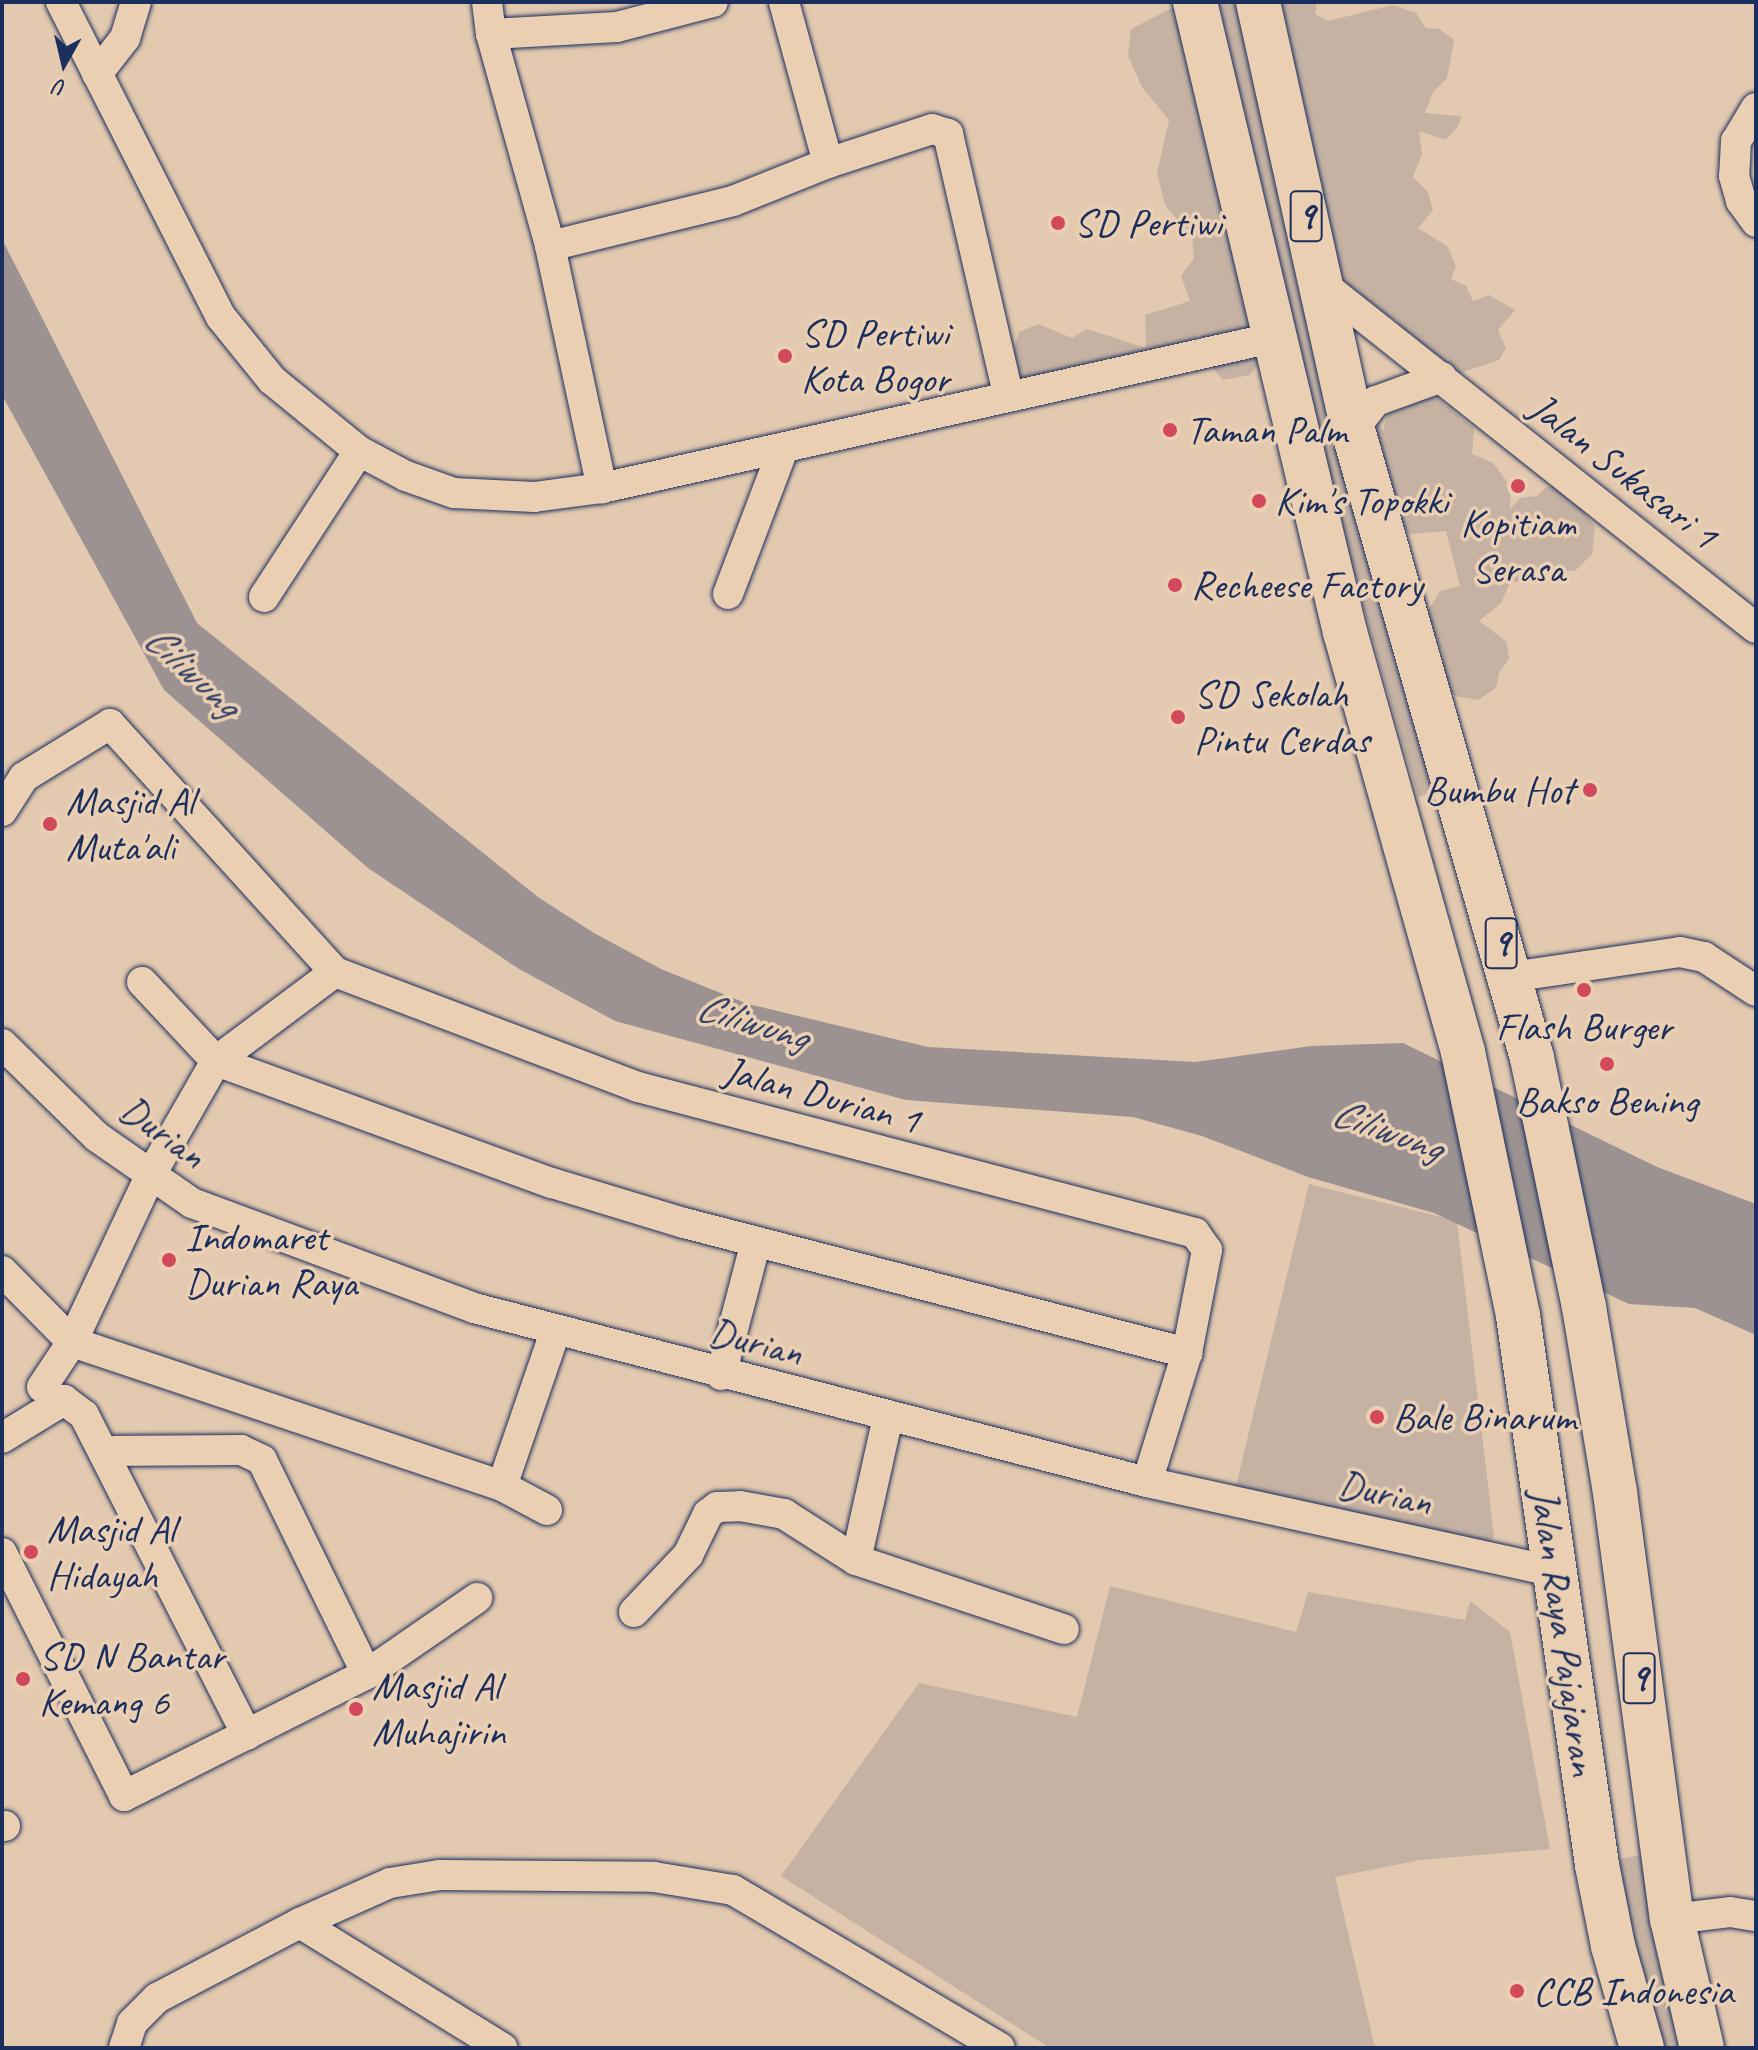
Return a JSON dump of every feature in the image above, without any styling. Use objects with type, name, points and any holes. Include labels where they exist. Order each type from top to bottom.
[{"type":"highway","name":"Jalan Raya Pajajaran","points":[[1195,2],[1272,338],[1404,848],[1463,1052],[1518,1316],[1597,1865],[1613,1946],[1642,2048]]},
{"type":"highway","name":"Jalan Raya Pajajaran","points":[[1258,2],[1353,430],[1532,1058],[1584,1307],[1615,1493],[1672,1919],[1702,2048]]},
{"type":"highway","points":[[1404,848],[1466,830]]},
{"type":"highway","points":[[1597,1865],[1662,1851]]},
{"type":"street","points":[[61,2],[221,317],[272,380],[359,451],[406,476],[454,493],[534,497],[602,488],[783,449],[1008,394],[1272,338]]},
{"type":"street","points":[[97,74],[125,38],[136,2]]},
{"type":"street","points":[[487,2],[491,34],[550,246],[602,488]]},
{"type":"street","points":[[491,34],[617,27],[713,2]]},
{"type":"street","points":[[784,2],[828,163]]},
{"type":"street","points":[[1756,108],[1736,141],[1734,176],[1741,201],[1756,222]]},
{"type":"street","points":[[550,246],[719,205],[828,163],[932,129],[948,134],[1008,394]]},
{"type":"street","name":"Jalan Sukasari 1","points":[[1321,283],[1756,628]]},
{"type":"street","points":[[1353,430],[1376,401],[1442,377]]},
{"type":"street","points":[[728,594],[783,449]]},
{"type":"street","points":[[264,597],[359,451]]},
{"type":"street","points":[[2,811],[24,777],[110,724],[335,972],[216,1061],[149,1178],[72,1342],[42,1387]]},
{"type":"street","points":[[1511,977],[1680,952],[1704,957],[1756,991]]},
{"type":"street","name":"Jalan Durian 1","points":[[335,972],[638,1087],[1195,1233],[1204,1241],[1207,1250],[1187,1353]]},
{"type":"street","points":[[142,982],[216,1061],[552,1183],[756,1242],[1187,1353],[1147,1482]]},
{"type":"street","name":"Durian","points":[[2,1044],[97,1137],[149,1178],[192,1203],[474,1308],[721,1375],[1147,1482],[1555,1572]]},
{"type":"street","points":[[721,1375],[756,1242]]},
{"type":"street","points":[[2,1271],[72,1342],[502,1486],[547,1510]]},
{"type":"street","points":[[502,1486],[555,1332]]},
{"type":"street","points":[[2,1438],[64,1400],[84,1415],[247,1735]]},
{"type":"street","points":[[856,1560],[888,1417]]},
{"type":"street","points":[[104,1451],[241,1450],[262,1460],[367,1674]]},
{"type":"street","points":[[634,1612],[688,1555],[696,1532],[717,1507],[763,1507],[784,1514],[856,1560],[1064,1629]]},
{"type":"street","points":[[2,1553],[124,1796],[367,1674],[477,1598]]},
{"type":"street","points":[[124,2048],[142,2008],[300,1923],[414,1877],[692,1880],[733,1890],[1000,2048]]},
{"type":"street","points":[[1672,1919],[1730,1912],[1756,1916]]},
{"type":"street","points":[[300,1923],[502,2048]]},
{"type":"shaded area","points":[[1184,2],[1317,2],[1315,14],[1328,21],[1393,5],[1416,13],[1426,28],[1439,29],[1454,40],[1447,78],[1433,92],[1425,113],[1461,116],[1459,125],[1446,140],[1419,131],[1422,154],[1413,177],[1428,192],[1433,210],[1418,228],[1448,247],[1456,267],[1451,279],[1466,286],[1473,301],[1489,295],[1515,310],[1498,330],[1506,348],[1499,360],[1454,375],[1444,370],[1439,355],[1421,355],[1396,320],[1378,312],[1364,330],[1331,325],[1383,431],[1389,409],[1412,397],[1436,397],[1474,428],[1472,454],[1493,463],[1511,487],[1510,509],[1520,498],[1537,496],[1545,488],[1570,481],[1578,505],[1595,526],[1592,554],[1575,571],[1538,571],[1532,579],[1510,583],[1501,603],[1479,621],[1507,642],[1509,659],[1499,672],[1496,688],[1478,700],[1455,696],[1442,677],[1443,654],[1426,614],[1440,591],[1460,586],[1446,531],[1411,534],[1378,515],[1434,792],[1418,797],[1335,507],[1266,353],[1250,375],[1223,380],[1208,363],[1200,334],[1158,375],[1106,357],[1091,370],[1049,381],[1017,378],[1011,359],[1019,332],[1038,324],[1072,338],[1087,329],[1146,348],[1145,315],[1190,301],[1181,276],[1194,258],[1192,237],[1165,205],[1157,173],[1169,120],[1142,87],[1128,56],[1131,29]]},
{"type":"shaded area","points":[[1309,1184],[1457,1221],[1494,1537],[1478,1552],[1233,1498]]},
{"type":"shaded area","points":[[1110,1586],[1296,1632],[1308,1592],[1465,1620],[1470,1601],[1510,1632],[1550,1849],[1420,1860],[1335,1877],[1375,2048],[1050,2048],[781,1876],[919,1683],[1077,1717]]},
{"type":"shaded area","points":[[1662,1851],[1700,2048],[1633,2048],[1597,1864]]},
{"type":"water","name":"Ciliwung","points":[[2,239],[197,623],[538,897],[594,933],[661,969],[748,1004],[928,1047],[1195,1062],[1311,1046],[1403,1043],[1657,1167],[1756,1204],[1756,1335],[1695,1308],[1629,1304],[1434,1213],[1308,1177],[1202,1136],[1133,1117],[906,1100],[615,1021],[519,969],[368,868],[164,690],[2,395]]},
{"type":"place","name":"SD Pertiwi","points":[[1058,223]]},
{"type":"place","name":"SD Pertiwi Kota Bogor","points":[[785,356]]},
{"type":"place","name":"Taman Palm","points":[[1170,430]]},
{"type":"place","name":"Kopitiam Serasa","points":[[1518,486]]},
{"type":"place","name":"Kim's Topokki","points":[[1259,501]]},
{"type":"place","name":"Recheese Factory","points":[[1175,585]]},
{"type":"place","name":"SD Sekolah Pintu Cerdas","points":[[1178,717]]},
{"type":"place","name":"Bumbu Hot","points":[[1590,790]]},
{"type":"place","name":"Masjid Al Muta'ali","points":[[50,824]]},
{"type":"place","name":"Flash Burger","points":[[1584,990]]},
{"type":"place","name":"Bakso Bening","points":[[1607,1064]]},
{"type":"place","name":"Indomaret Durian Raya","points":[[169,1260]]},
{"type":"place","name":"Bale Binarum","points":[[1377,1417]]},
{"type":"place","name":"Masjid Al Hidayah","points":[[31,1552]]},
{"type":"place","name":"SD N Bantar Kemang 6","points":[[23,1679]]},
{"type":"place","name":"Masjid Al Muhajirin","points":[[356,1709]]},
{"type":"place","name":"CCB Indonesia","points":[[1517,1991]]}]
